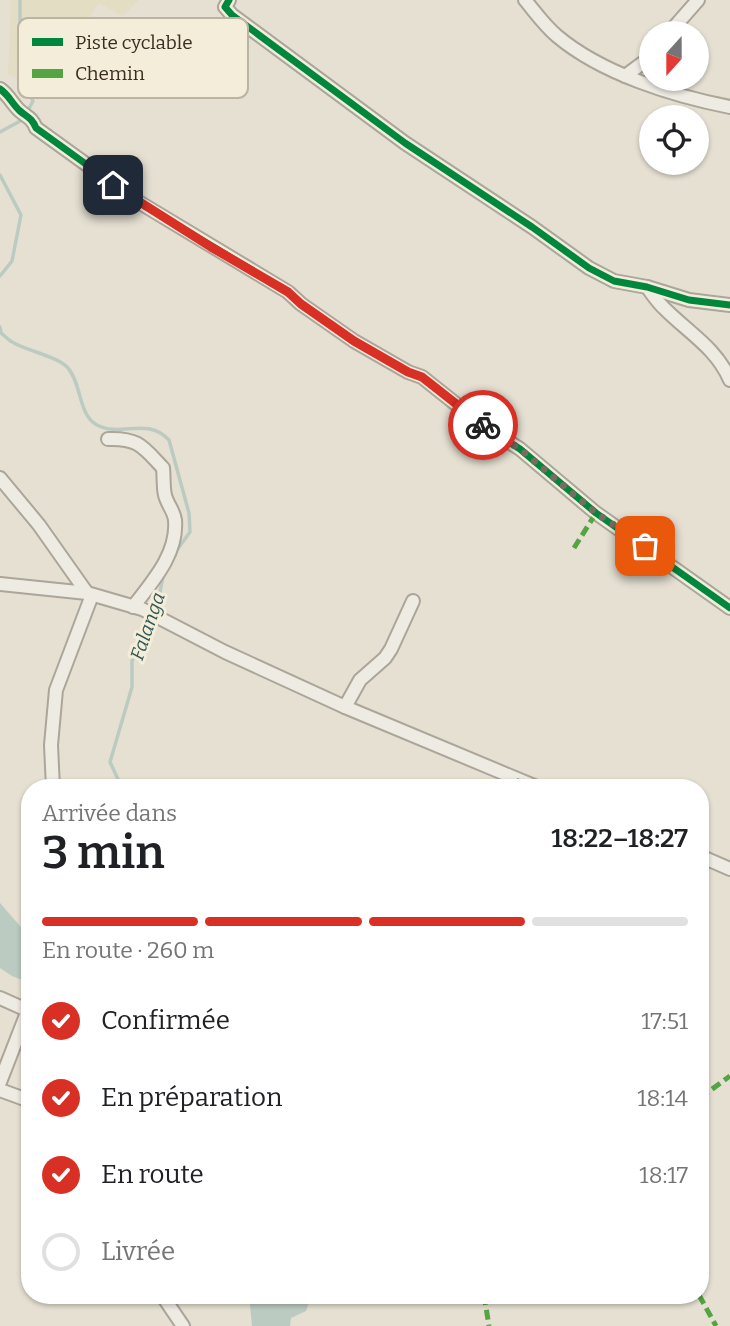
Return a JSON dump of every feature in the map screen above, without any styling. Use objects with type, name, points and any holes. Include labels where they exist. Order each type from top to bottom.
[{"type":"street","points":[[229,0],[225,7],[236,18]]},
{"type":"street","points":[[525,0],[556,35],[578,51],[625,76],[702,102],[730,107]]},
{"type":"street","points":[[680,21],[698,0]]},
{"type":"street","points":[[248,27],[405,143],[589,268],[614,281],[647,287],[690,300],[730,306]]},
{"type":"street","points":[[625,76],[639,66]]},
{"type":"street","points":[[0,89],[20,111],[32,118],[36,128],[137,201],[288,292],[354,341],[408,372],[422,377],[481,424],[520,449],[596,513],[730,608]]},
{"type":"street","points":[[647,287],[664,308],[710,348],[725,368],[730,380]]},
{"type":"street","points":[[108,439],[130,439],[146,450],[163,468],[165,495],[175,517],[175,535],[169,554],[138,608]]},
{"type":"street","points":[[0,478],[90,594]]},
{"type":"street","points":[[0,584],[90,594],[138,608],[225,652],[345,707],[517,779]]},
{"type":"street","points":[[53,779],[51,745],[56,690],[90,594]]},
{"type":"street","points":[[345,707],[360,680],[385,658],[413,601]]},
{"type":"street","points":[[709,860],[730,869]]},
{"type":"street","points":[[0,998],[21,1006]]},
{"type":"street","points":[[0,1082],[21,1026]]},
{"type":"street","points":[[0,1090],[21,1098]]},
{"type":"street","points":[[168,1304],[183,1326]]},
{"type":"shaded area","points":[[11,0],[139,0],[122,16],[99,3],[89,18],[18,18],[18,79],[8,74]]},
{"type":"shaded area","points":[[0,903],[21,927],[21,980],[0,968]]},
{"type":"shaded area","points":[[250,1304],[308,1304],[306,1311],[291,1318],[290,1326],[252,1326]]},
{"type":"waterway","name":"Falanga","points":[[20,0],[20,18]]},
{"type":"waterway","name":"Falanga","points":[[27,112],[33,101],[31,98]]},
{"type":"waterway","name":"Falanga","points":[[0,132],[24,119]]},
{"type":"waterway","name":"Falanga","points":[[0,175],[21,215],[12,261],[0,276]]},
{"type":"waterway","name":"Falanga","points":[[0,327],[1,333],[12,342],[58,361],[68,368],[76,382],[86,414],[97,425],[115,429],[151,429],[169,440],[189,513],[190,532],[174,554]]},
{"type":"waterway","name":"Falanga","points":[[118,779],[110,762],[132,687],[132,661],[157,607],[163,577]]},
{"type":"marked path","points":[[574,548],[596,513]]},
{"type":"marked path","points":[[709,1091],[730,1076]]},
{"type":"marked path","points":[[485,1304],[489,1326]]},
{"type":"marked path","points":[[704,1304],[716,1326]]},
{"type":"cycle path","points":[[229,0],[225,7],[236,18]]},
{"type":"cycle path","points":[[248,27],[405,143],[589,268],[614,281],[647,287],[689,300],[730,305]]},
{"type":"cycle path","points":[[0,89],[36,128],[137,201],[288,292],[354,341],[408,372],[422,377],[481,424],[520,449],[596,513],[730,608]]},
{"type":"way so far","points":[[483,425],[520,449],[596,513],[645,546]]},
{"type":"route","points":[[113,185],[288,292],[354,341],[408,372],[422,377],[483,425]]}]
